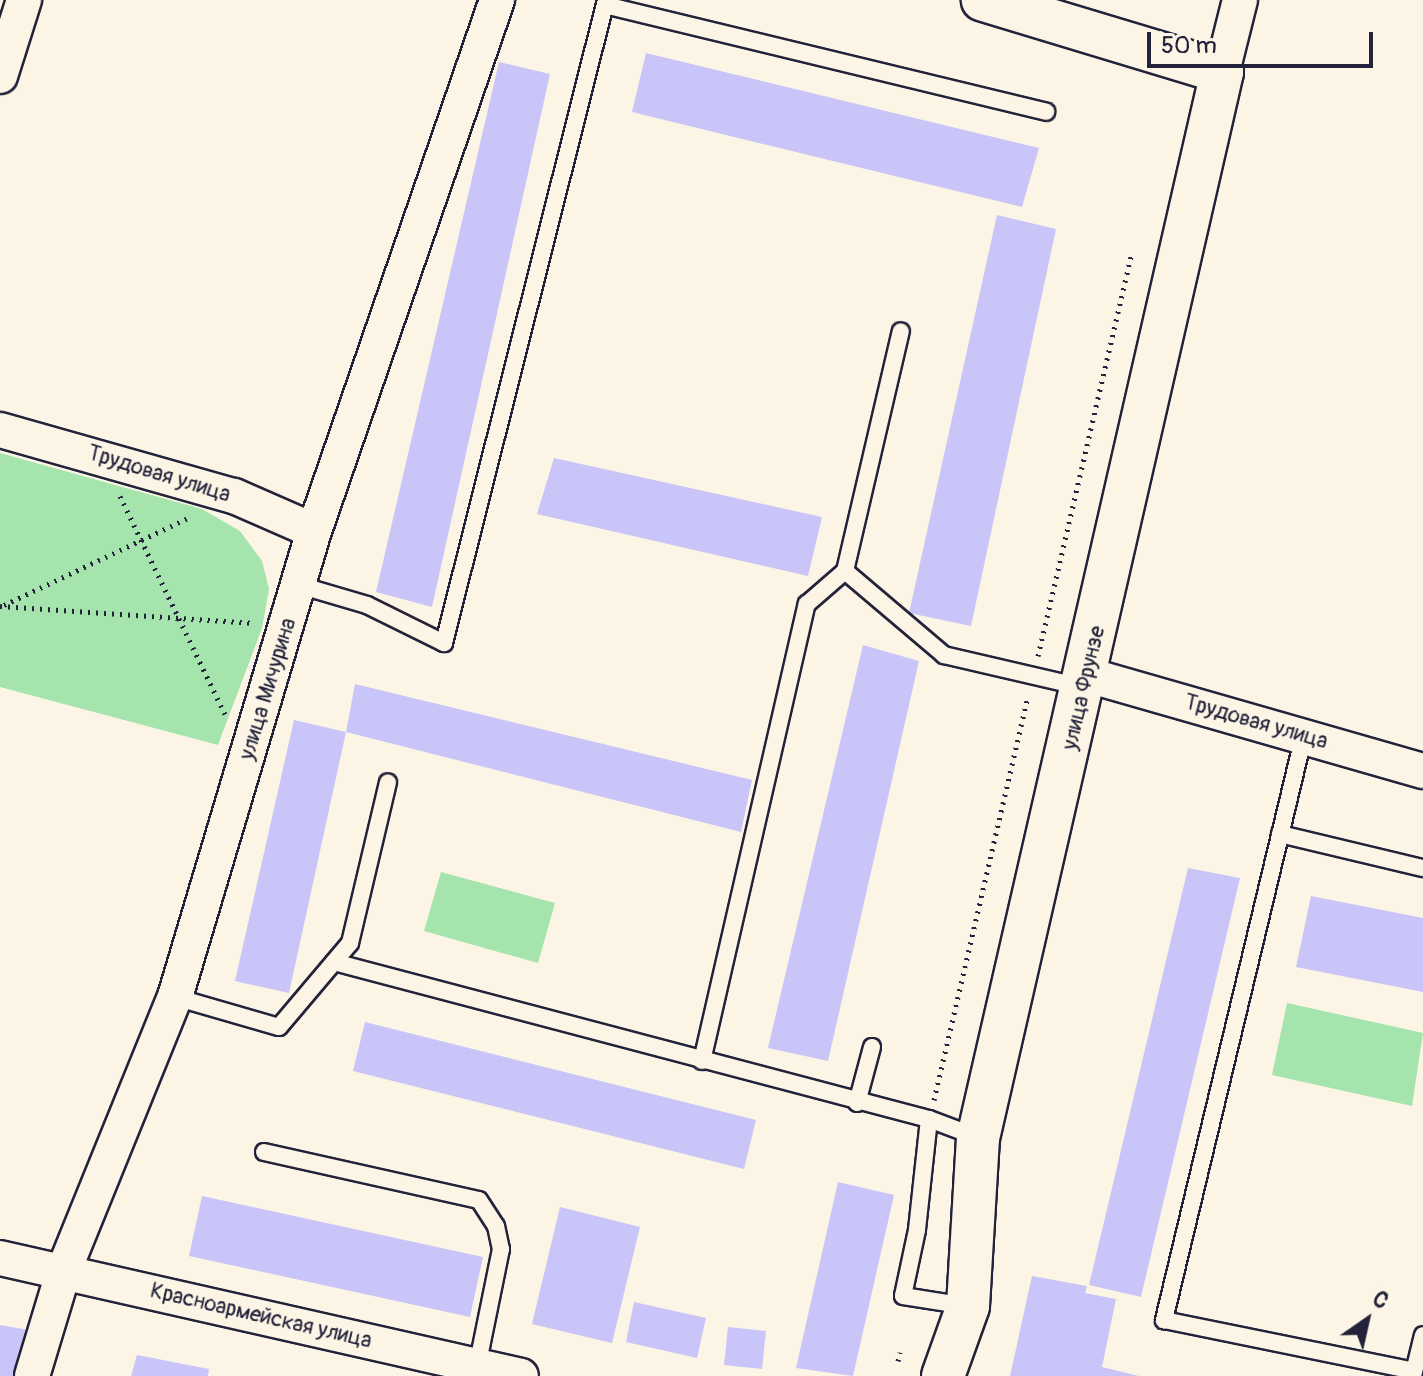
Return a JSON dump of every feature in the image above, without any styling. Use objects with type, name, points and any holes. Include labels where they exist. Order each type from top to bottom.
[{"type":"street","points":[[0,76],[24,0]]},
{"type":"street","name":"улица Мичурина","points":[[32,1376],[64,1270],[175,997],[314,531],[497,0]]},
{"type":"street","points":[[983,0],[1222,72]]},
{"type":"street","name":"улица Фрунзе","points":[[943,1376],[968,1306],[978,1138],[1086,682],[1240,0]]},
{"type":"street","name":"Трудовая улица","points":[[0,430],[101,455],[234,496],[314,531]]},
{"type":"street","name":"Трудовая улица","points":[[1086,682],[1304,735],[1423,771]]},
{"type":"street","name":"Красноармейская улица","points":[[0,1258],[64,1270],[521,1376]]},
{"type":"lane","points":[[299,585],[367,605],[444,643],[606,2],[1046,112]]},
{"type":"lane","points":[[702,1061],[807,604],[845,571],[901,331]]},
{"type":"lane","points":[[845,571],[944,655],[1086,682]]},
{"type":"lane","points":[[1304,735],[1164,1320],[1413,1374],[1423,1335]]},
{"type":"lane","points":[[175,997],[279,1027],[350,943],[388,782]]},
{"type":"lane","points":[[1280,834],[1423,868]]},
{"type":"lane","points":[[334,962],[857,1103],[929,1119],[978,1138]]},
{"type":"lane","points":[[857,1103],[872,1047]]},
{"type":"lane","points":[[929,1119],[917,1230],[903,1296],[968,1306]]},
{"type":"lane","points":[[264,1152],[479,1200],[496,1226],[501,1249],[477,1367]]},
{"type":"path","points":[[101,455],[230,725]]},
{"type":"path","points":[[0,606],[234,496]]},
{"type":"path","points":[[0,606],[287,625]]},
{"type":"path","points":[[898,1361],[900,1352]]},
{"type":"green space","points":[[0,453],[202,509],[240,531],[262,561],[269,589],[262,628],[218,745],[0,687]]},
{"type":"green space","points":[[441,872],[555,903],[538,963],[424,931]]},
{"type":"green space","points":[[1287,1003],[1423,1033],[1412,1106],[1272,1075]]},
{"type":"building","points":[[646,53],[1039,148],[1022,207],[632,112]]},
{"type":"building","points":[[499,62],[550,74],[432,607],[376,592]]},
{"type":"building","points":[[997,215],[1056,229],[971,626],[909,613]]},
{"type":"building","points":[[554,458],[822,517],[808,576],[537,514]]},
{"type":"building","points":[[863,645],[919,661],[828,1061],[768,1048]]},
{"type":"building","points":[[355,684],[752,780],[741,832],[346,732]]},
{"type":"building","points":[[294,720],[346,732],[289,993],[235,981]]},
{"type":"building","points":[[1188,868],[1240,878],[1141,1297],[1089,1285]]},
{"type":"building","points":[[1311,896],[1423,918],[1423,992],[1296,967]]},
{"type":"building","points":[[365,1022],[756,1120],[744,1169],[353,1071]]},
{"type":"building","points":[[838,1182],[894,1195],[853,1376],[796,1368]]},
{"type":"building","points":[[202,1196],[483,1257],[470,1317],[189,1256]]},
{"type":"building","points":[[560,1207],[640,1227],[612,1343],[532,1324]]},
{"type":"building","points":[[1032,1276],[1087,1286],[1085,1293],[1116,1299],[1102,1367],[1139,1376],[1010,1376]]},
{"type":"building","points":[[634,1302],[706,1318],[697,1358],[626,1342]]},
{"type":"building","points":[[0,1325],[29,1330],[20,1376],[0,1376]]},
{"type":"building","points":[[728,1327],[766,1331],[762,1369],[724,1365]]},
{"type":"building","points":[[137,1355],[209,1369],[208,1376],[131,1376]]}]
